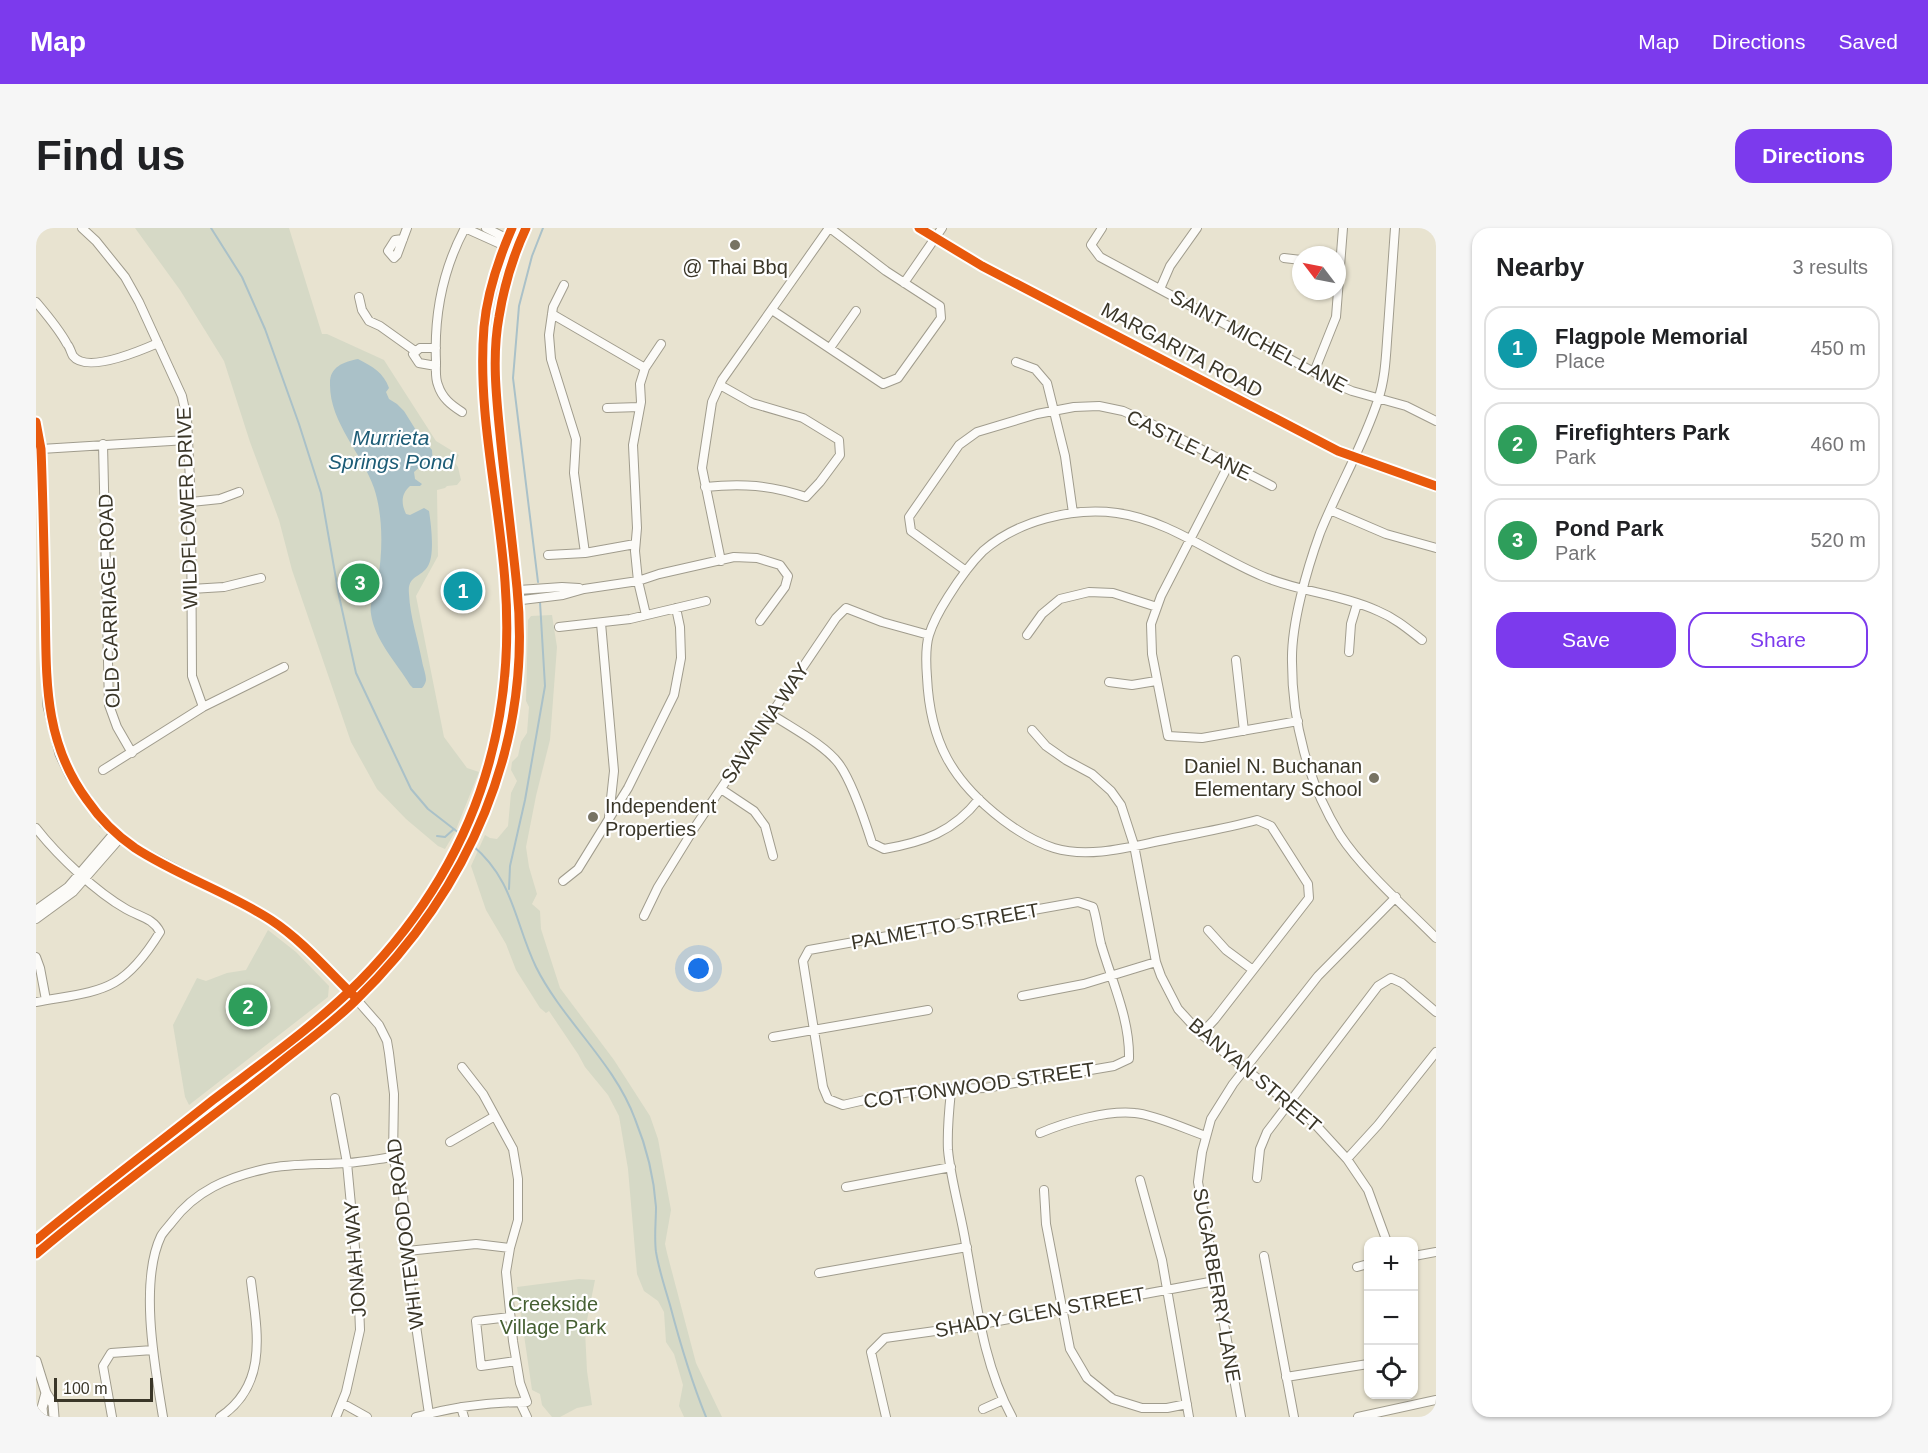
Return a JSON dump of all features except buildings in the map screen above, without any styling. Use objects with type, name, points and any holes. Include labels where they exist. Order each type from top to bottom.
[{"type":"main road","points":[[36,1240],[257,1067],[349,991],[377,962],[411,920],[456,850],[489,766],[501,712],[504,686],[506,602],[482,366],[484,324],[489,297],[512,228]]},
{"type":"main road","points":[[36,1254],[262,1078],[357,1000],[420,928],[444,893],[476,832],[497,782],[512,724],[520,648],[518,600],[498,419],[495,366],[499,318],[518,245],[526,228]]},
{"type":"main road","name":"MARGARITA ROAD","points":[[919,228],[982,266],[1338,451],[1436,486]]},
{"type":"main road","name":"WHITEWOOD ROAD","points":[[36,422],[41,449],[48,706],[60,754],[70,775],[95,811],[118,835],[159,862],[270,919],[290,933],[357,1000]]},
{"type":"main road","points":[[72,1224],[72,1219],[77,1212],[114,1182],[117,1176]]},
{"type":"main road","points":[[36,1361],[46,1393],[53,1404],[54,1417]]},
{"type":"main road","points":[[43,1417],[42,1408],[46,1393]]},
{"type":"street","name":"WILDFLOWER DRIVE","points":[[82,228],[96,241],[125,277],[182,396],[187,419],[191,502],[192,676],[203,707]]},
{"type":"street","points":[[403,238],[407,228]]},
{"type":"street","points":[[462,412],[452,406],[440,391],[437,382],[435,348],[447,270],[452,255],[465,228],[518,245]]},
{"type":"street","points":[[486,228],[507,242]]},
{"type":"street","points":[[721,561],[702,468],[712,402],[720,385],[772,310],[830,228],[859,252],[940,306],[940,318],[898,378],[883,384],[772,310]]},
{"type":"street","points":[[904,283],[942,228]]},
{"type":"street","name":"SAINT MICHEL LANE","points":[[1102,228],[1091,245],[1100,257],[1352,391],[1406,406],[1436,422]]},
{"type":"street","points":[[1160,289],[1170,266],[1197,228]]},
{"type":"street","points":[[1341,246],[1343,228]]},
{"type":"street","points":[[1395,228],[1386,358],[1379,398],[1320,535],[1304,589],[1291,659],[1293,694],[1301,742],[1312,777],[1341,836],[1363,864],[1436,938]]},
{"type":"street","points":[[1284,258],[1292,259]]},
{"type":"street","points":[[564,285],[553,307],[549,335],[551,359],[576,439],[574,473],[585,553]]},
{"type":"street","points":[[359,297],[362,310],[369,321],[380,326],[415,351]]},
{"type":"street","points":[[1314,372],[1336,317],[1337,300]]},
{"type":"street","points":[[36,302],[68,344],[74,357],[80,362],[110,361],[132,355],[158,343]]},
{"type":"street","points":[[830,348],[856,311]]},
{"type":"street","points":[[552,314],[645,368]]},
{"type":"street","points":[[646,615],[638,581],[633,445],[640,407],[640,384],[645,368],[661,344]]},
{"type":"street","points":[[415,351],[420,348],[435,348]]},
{"type":"street","points":[[415,351],[413,354],[418,363],[436,366]]},
{"type":"street","points":[[1016,362],[1035,369],[1047,383],[1056,411],[1073,513]]},
{"type":"street","points":[[705,487],[730,484],[762,485],[806,497],[840,455],[839,440],[803,418],[752,403],[720,385]]},
{"type":"street","name":"CASTLE LANE","points":[[966,571],[911,531],[909,518],[959,445],[977,432],[1003,423],[1074,407],[1099,406],[1123,411],[1272,486]]},
{"type":"street","points":[[607,408],[640,407]]},
{"type":"street","points":[[41,449],[188,440]]},
{"type":"street","name":"OLD CARRIAGE ROAD","points":[[103,444],[109,705],[117,727],[132,753]]},
{"type":"street","points":[[1229,464],[1157,607],[1151,624],[1156,681],[1168,736],[1202,738],[1298,721]]},
{"type":"street","points":[[191,502],[220,499],[239,492]]},
{"type":"street","points":[[1330,510],[1386,534],[1436,548]]},
{"type":"street","points":[[1201,1034],[1309,898],[1308,884],[1271,825],[1257,820],[1134,845],[1085,852],[1055,848],[1021,834],[967,788],[948,762],[935,733],[928,702],[926,664],[929,635],[943,605],[966,571],[984,551],[1011,532],[1042,520],[1073,513],[1115,513],[1146,519],[1264,577],[1376,610],[1395,619],[1422,640]]},
{"type":"street","points":[[548,555],[585,553],[636,544]]},
{"type":"street","points":[[506,602],[563,596],[584,589],[638,581],[659,573],[734,557],[757,558],[780,565],[788,576],[780,594],[760,621]]},
{"type":"street","points":[[191,590],[224,587],[261,578]]},
{"type":"street","points":[[505,591],[562,587],[584,589]]},
{"type":"street","points":[[1027,635],[1042,614],[1060,599],[1089,592],[1113,593],[1157,607]]},
{"type":"street","points":[[559,627],[630,620],[706,601]]},
{"type":"street","points":[[1349,652],[1351,624],[1357,604]]},
{"type":"street","points":[[564,881],[578,869],[627,788],[674,695],[681,658],[680,627],[676,608]]},
{"type":"street","name":"SAVANNA WAY","points":[[644,916],[670,867],[721,789],[836,618],[846,608],[882,622],[929,635]]},
{"type":"street","points":[[601,623],[614,771],[609,818]]},
{"type":"street","points":[[1236,660],[1244,731]]},
{"type":"street","points":[[103,770],[203,707],[284,667]]},
{"type":"street","points":[[1109,682],[1132,685],[1156,681]]},
{"type":"street","points":[[771,714],[822,748],[839,764],[862,813],[872,843],[884,849],[928,838],[952,827],[970,811],[979,799]]},
{"type":"street","name":"BANYAN STREET","points":[[1032,730],[1046,746],[1092,774],[1111,791],[1121,805],[1134,845],[1156,962],[1178,1009],[1201,1034],[1314,1123],[1347,1159],[1368,1190],[1385,1237]]},
{"type":"street","points":[[721,789],[754,812],[765,826],[773,856]]},
{"type":"street","points":[[36,828],[54,849],[84,876],[120,905],[156,924],[160,933],[143,957],[120,980],[97,991],[36,1002]]},
{"type":"street","points":[[36,919],[64,900],[118,835]]},
{"type":"street","points":[[36,910],[84,876]]},
{"type":"street","name":"SUGARBERRY LANE","points":[[1241,1417],[1198,1182],[1202,1152],[1211,1119],[1233,1084],[1317,976],[1396,897]]},
{"type":"street","name":"PALMETTO STREET","points":[[815,1030],[803,961],[809,950],[1078,902],[1094,907],[1101,942],[1112,976]]},
{"type":"street","points":[[1208,930],[1226,950],[1253,970]]},
{"type":"street","points":[[36,957],[46,1000]]},
{"type":"street","points":[[1022,996],[1084,984],[1156,962]]},
{"type":"street","name":"COTTONWOOD STREET","points":[[815,1030],[823,1087],[828,1099],[843,1106],[922,1090],[951,1091],[985,1088],[1114,1066],[1129,1059],[1130,1046],[1112,976]]},
{"type":"street","points":[[1257,1178],[1260,1149],[1267,1132],[1378,987],[1391,978],[1402,982],[1436,1012]]},
{"type":"street","name":"WHITEWOOD ROAD","points":[[357,1000],[379,1025],[387,1041],[394,1094],[393,1157],[403,1195],[417,1337],[429,1414]]},
{"type":"street","points":[[773,1037],[928,1010]]},
{"type":"street","points":[[1347,1159],[1378,1125],[1436,1052]]},
{"type":"street","points":[[462,1067],[483,1094],[513,1149],[518,1179],[518,1220],[506,1272],[516,1361],[527,1417]]},
{"type":"street","points":[[951,1091],[948,1149],[980,1324],[986,1351],[1003,1400],[1012,1417]]},
{"type":"street","name":"JONAH WAY","points":[[335,1098],[347,1163],[358,1279],[360,1330],[342,1403],[336,1417]]},
{"type":"street","points":[[1040,1133],[1065,1122],[1119,1113],[1137,1113],[1206,1136]]},
{"type":"street","points":[[450,1142],[495,1116]]},
{"type":"street","points":[[163,1417],[150,1315],[152,1265],[161,1236],[178,1214],[201,1193],[228,1178],[268,1168],[347,1163],[393,1157]]},
{"type":"street","points":[[846,1187],[951,1167]]},
{"type":"street","points":[[1140,1180],[1162,1260],[1189,1417]]},
{"type":"street","points":[[1044,1190],[1046,1224],[1070,1349],[1087,1378],[1113,1399],[1142,1408],[1167,1408],[1186,1404]]},
{"type":"street","points":[[407,1251],[476,1244],[510,1248]]},
{"type":"street","points":[[819,1273],[967,1247]]},
{"type":"street","points":[[1418,1255],[1436,1252]]},
{"type":"street","points":[[1264,1256],[1294,1417]]},
{"type":"street","points":[[1357,1267],[1364,1265]]},
{"type":"street","points":[[220,1417],[230,1410],[249,1385],[258,1353],[251,1281]]},
{"type":"street","name":"SHADY GLEN STREET","points":[[886,1417],[871,1352],[885,1338],[980,1324],[1215,1281]]},
{"type":"street","points":[[510,1317],[476,1321],[481,1366],[516,1361]]},
{"type":"street","points":[[112,1417],[103,1366],[111,1353],[153,1350]]},
{"type":"street","points":[[1286,1377],[1364,1365]]},
{"type":"street","points":[[983,1409],[1003,1400]]},
{"type":"street","points":[[1358,1417],[1436,1401]]},
{"type":"street","points":[[416,1417],[488,1402],[524,1402]]},
{"type":"street","points":[[342,1403],[367,1417]]},
{"type":"street","points":[[461,1407],[464,1417]]},
{"type":"green space","points":[[135,228],[289,228],[322,334],[327,334],[384,360],[436,441],[459,455],[455,463],[461,480],[457,485],[437,490],[438,556],[416,596],[444,737],[467,768],[479,772],[455,832],[445,849],[438,846],[406,819],[377,789],[351,742],[292,570],[279,520],[250,442],[224,361],[180,290]]},
{"type":"green space","points":[[552,615],[557,647],[550,740],[526,847],[537,894],[532,904],[540,911],[541,929],[560,988],[614,1060],[650,1116],[658,1139],[671,1210],[665,1244],[667,1253],[696,1363],[722,1417],[684,1417],[679,1406],[683,1385],[674,1354],[666,1342],[664,1312],[658,1301],[644,1291],[637,1274],[628,1169],[619,1116],[608,1095],[585,1067],[549,1011],[546,1013],[540,1008],[516,970],[506,944],[486,910],[471,866],[485,835],[497,839],[508,826],[511,793],[517,781],[511,770],[512,762],[518,756],[521,742],[527,733],[528,620],[531,616]]},
{"type":"green space","points":[[268,930],[296,952],[329,986],[328,997],[189,1105],[185,1097],[173,1025],[197,978],[206,981],[227,973],[246,970]]},
{"type":"green space","name":"Creekside Village Park","points":[[579,1279],[595,1280],[585,1330],[587,1371],[592,1405],[577,1408],[560,1417],[552,1417],[542,1405],[540,1394],[532,1390],[517,1287]]},
{"type":"water","name":"Murrieta Springs Pond","points":[[358,359],[381,374],[389,388],[386,392],[389,399],[404,411],[419,435],[432,450],[433,466],[422,465],[414,472],[415,479],[422,484],[410,486],[403,499],[406,514],[410,515],[424,508],[429,511],[431,524],[430,561],[425,570],[412,580],[409,588],[411,611],[426,678],[422,688],[413,688],[410,685],[382,643],[371,614],[381,556],[377,498],[369,475],[340,424],[331,397],[330,383],[332,373],[338,366]]},
{"type":"waterway","points":[[211,228],[242,277],[265,329],[299,424],[321,493],[339,596],[356,673],[411,789],[428,809],[459,833]]},
{"type":"waterway","points":[[538,582],[513,378],[519,306],[532,256],[543,228]]},
{"type":"waterway","points":[[509,889],[510,866],[525,800],[545,686],[540,602]]},
{"type":"waterway","points":[[437,836],[445,837],[454,829]]},
{"type":"waterway","points":[[472,845],[486,858],[505,887],[536,967],[547,987],[602,1060],[626,1098],[635,1119],[646,1151],[653,1185],[656,1207],[655,1246],[659,1265],[686,1361],[706,1417]]},
{"type":"cycle path","points":[[36,1240],[326,1013],[360,981],[398,938],[430,894],[457,847],[478,798],[493,747],[503,694],[507,639],[505,582],[486,423],[483,359],[484,327],[488,302],[498,264],[512,228]]},
{"type":"cycle path","points":[[36,1254],[347,1009],[396,957],[431,911],[461,863],[485,812],[503,759],[514,704],[519,647],[517,588],[496,390],[495,360],[497,331],[504,294],[513,260],[526,228]]},
{"type":"cycle path","points":[[919,228],[982,266],[1338,451],[1436,486]]},
{"type":"cycle path","points":[[36,422],[41,449],[47,678],[54,728],[61,753],[72,777],[97,814],[128,843],[168,867],[255,910],[283,928],[355,997]]},
{"type":"place","name":"@ Thai Bbq","points":[[735,245]]},
{"type":"place","name":"Pond Park","points":[[360,583]]},
{"type":"place","name":"Flagpole Memorial","points":[[463,591]]},
{"type":"place","name":"Daniel N. Buchanan Elementary School","points":[[1374,778]]},
{"type":"place","name":"Independent Properties","points":[[593,817]]},
{"type":"place","name":"Firefighters Park","points":[[248,1007]]}]
